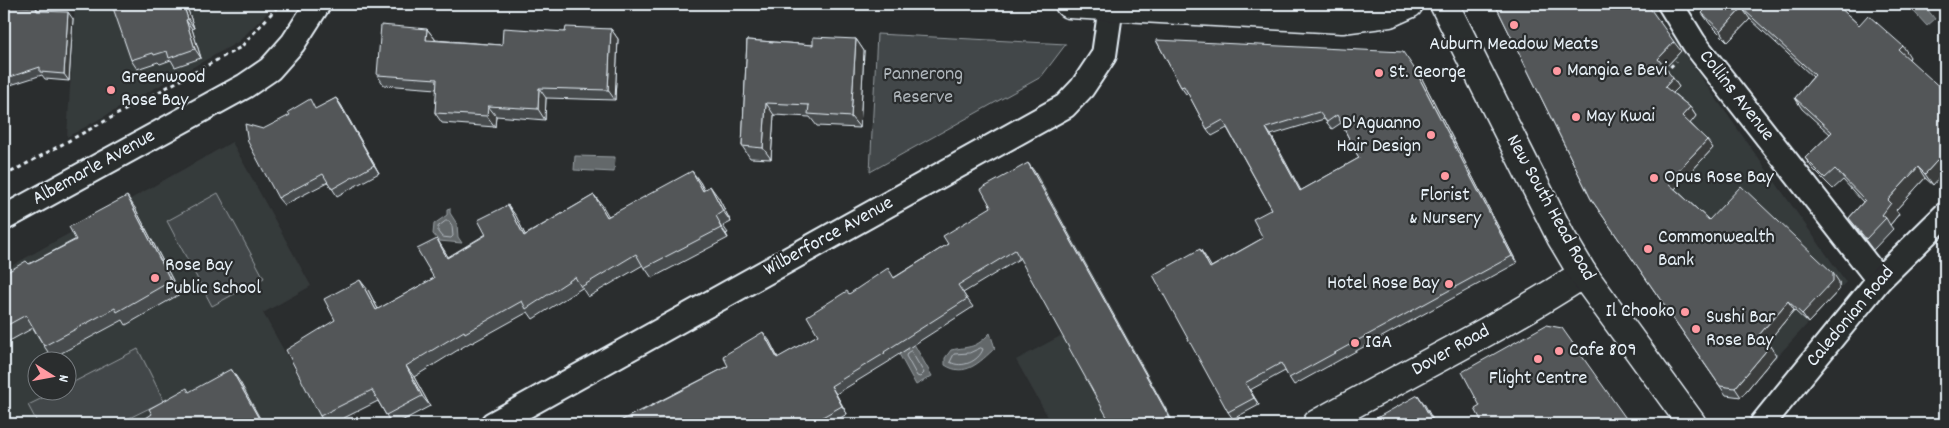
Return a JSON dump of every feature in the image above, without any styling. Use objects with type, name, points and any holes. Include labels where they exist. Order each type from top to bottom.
[{"type":"street","name":"Albemarle Avenue","points":[[4,218],[245,86],[270,69],[293,44],[318,4]]},
{"type":"street","points":[[1069,4],[1342,19],[1389,13],[1409,4]]},
{"type":"street","name":"New South Head Road","points":[[1444,4],[1541,198],[1583,274],[1692,424]]},
{"type":"street","name":"Collins Avenue","points":[[1670,4],[1694,43],[1879,280]]},
{"type":"street","name":"Wilberforce Avenue","points":[[493,424],[1064,106],[1082,88],[1104,55],[1111,6]]},
{"type":"street","name":"Caledonian Road","points":[[1762,424],[1879,280],[1945,214]]},
{"type":"street","name":"Dover Road","points":[[1317,424],[1536,304],[1583,274]]},
{"type":"path","points":[[4,176],[241,47],[280,4]]},
{"type":"path","points":[[1660,78],[1694,43]]},
{"type":"shaded area","name":"Greenwood Rose Bay","points":[[75,4],[276,4],[238,42],[67,137]]},
{"type":"shaded area","points":[[1497,4],[1649,4],[1846,282],[1741,396],[1726,394],[1605,221]]},
{"type":"shaded area","name":"Rose Bay Public School","points":[[232,142],[311,286],[263,313],[325,424],[4,424],[4,270]]},
{"type":"shaded area","points":[[1037,172],[1176,424],[1052,424],[1016,360],[1064,334],[989,198]]},
{"type":"green space","name":"Pannerong Reserve","points":[[877,34],[1066,44],[1041,77],[870,172]]},
{"type":"green space","points":[[218,193],[264,278],[212,306],[167,221]]},
{"type":"green space","points":[[138,349],[164,401],[117,424],[38,424],[28,405],[38,400],[78,400],[78,380]]},
{"type":"water","points":[[1907,4],[1923,4],[1935,19],[1927,26]]},
{"type":"water","points":[[575,156],[615,157],[614,172],[574,170]]},
{"type":"water","points":[[450,208],[450,213],[457,224],[458,237],[462,243],[439,241],[433,234],[434,224],[447,215],[447,209]]},
{"type":"water","points":[[990,333],[995,348],[978,363],[972,367],[959,370],[945,365],[945,358],[951,350],[976,344]]},
{"type":"water","points":[[914,344],[932,376],[916,385],[898,352]]},
{"type":"building","points":[[183,4],[195,49],[169,58],[167,51],[131,60],[112,5]]},
{"type":"building","points":[[1495,4],[1647,4],[1674,42],[1658,59],[1673,78],[1665,87],[1690,107],[1682,116],[1707,140],[1667,182],[1709,220],[1741,186],[1833,273],[1833,281],[1802,314],[1788,301],[1759,335],[1770,346],[1735,388],[1720,386],[1591,199]]},
{"type":"building","points":[[1698,4],[1836,4],[1859,25],[1868,15],[1903,46],[1899,50],[1945,92],[1945,152],[1925,174],[1918,167],[1888,200],[1891,203],[1882,215],[1886,218],[1866,239],[1849,218],[1865,200],[1835,169],[1825,178],[1805,158],[1832,132],[1795,98],[1815,75],[1742,8],[1721,31],[1702,13],[1704,11]]},
{"type":"building","points":[[4,5],[36,7],[37,11],[68,12],[64,74],[40,72],[40,67],[4,79]]},
{"type":"building","points":[[381,25],[427,29],[426,40],[502,45],[503,28],[565,32],[566,27],[611,29],[608,90],[539,88],[538,109],[488,106],[487,116],[435,113],[437,79],[377,75]]},
{"type":"building","points":[[813,37],[856,39],[851,117],[808,114],[809,105],[766,103],[763,148],[742,146],[747,40],[813,45]]},
{"type":"building","points":[[1156,40],[1403,52],[1414,68],[1512,256],[1289,378],[1281,363],[1245,383],[1254,398],[1228,412],[1153,275],[1200,249],[1210,268],[1263,238],[1253,219],[1272,209],[1223,120],[1207,129],[1184,86],[1181,87]],"holes":[[[1319,112],[1327,122],[1337,115],[1359,158],[1300,191],[1266,128]]]},
{"type":"building","points":[[336,98],[374,165],[332,189],[323,174],[278,198],[248,142],[245,124],[263,129],[290,115],[288,112],[310,99],[315,109]]},
{"type":"building","points":[[1028,163],[1173,424],[1111,424],[1015,250],[958,285],[967,299],[831,386],[842,406],[810,424],[615,424],[728,366],[723,356],[763,332],[777,358],[818,335],[807,316],[847,291],[849,294],[888,268],[894,278],[948,244],[943,236],[991,207],[981,189]]},
{"type":"building","points":[[692,171],[703,191],[710,186],[723,211],[716,216],[721,228],[644,268],[636,254],[581,287],[575,277],[526,309],[522,301],[465,333],[464,331],[406,366],[422,396],[386,415],[372,390],[320,416],[286,350],[335,320],[324,299],[360,280],[376,310],[434,278],[417,249],[437,239],[447,258],[486,235],[478,220],[508,205],[524,236],[594,195],[607,217]]},
{"type":"building","points":[[127,196],[171,281],[117,312],[115,308],[44,346],[26,315],[4,327],[4,274],[26,261],[29,264],[76,240],[69,227]]},
{"type":"building","points":[[1546,325],[1562,328],[1630,424],[1473,424],[1481,420],[1475,409],[1480,406],[1462,372]]},
{"type":"building","points":[[231,369],[262,424],[150,424],[146,418],[152,414],[149,409],[187,388],[189,392]]},
{"type":"building","points":[[1418,395],[1434,424],[1366,424]]},
{"type":"place","name":"Auburn Meadow Meats","points":[[1514,25]]},
{"type":"place","name":"Mangia e Bevi","points":[[1557,71]]},
{"type":"place","name":"St. George","points":[[1379,73]]},
{"type":"place","name":"Greenwood Rose Bay","points":[[111,90]]},
{"type":"place","name":"May Kwai","points":[[1576,117]]},
{"type":"place","name":"D'Aguanno Hair Design","points":[[1431,135]]},
{"type":"place","name":"Florist & Nursery","points":[[1445,176]]},
{"type":"place","name":"Opus Rose Bay","points":[[1654,178]]},
{"type":"place","name":"Commonwealth Bank","points":[[1648,249]]},
{"type":"place","name":"Rose Bay Public School","points":[[155,278]]},
{"type":"place","name":"Hotel Rose Bay","points":[[1449,284]]},
{"type":"place","name":"Il Chooko","points":[[1685,312]]},
{"type":"place","name":"Sushi Bar Rose Bay","points":[[1696,329]]},
{"type":"place","name":"IGA","points":[[1355,343]]},
{"type":"place","name":"Cafe 809","points":[[1559,351]]},
{"type":"place","name":"Flight Centre","points":[[1538,359]]}]
